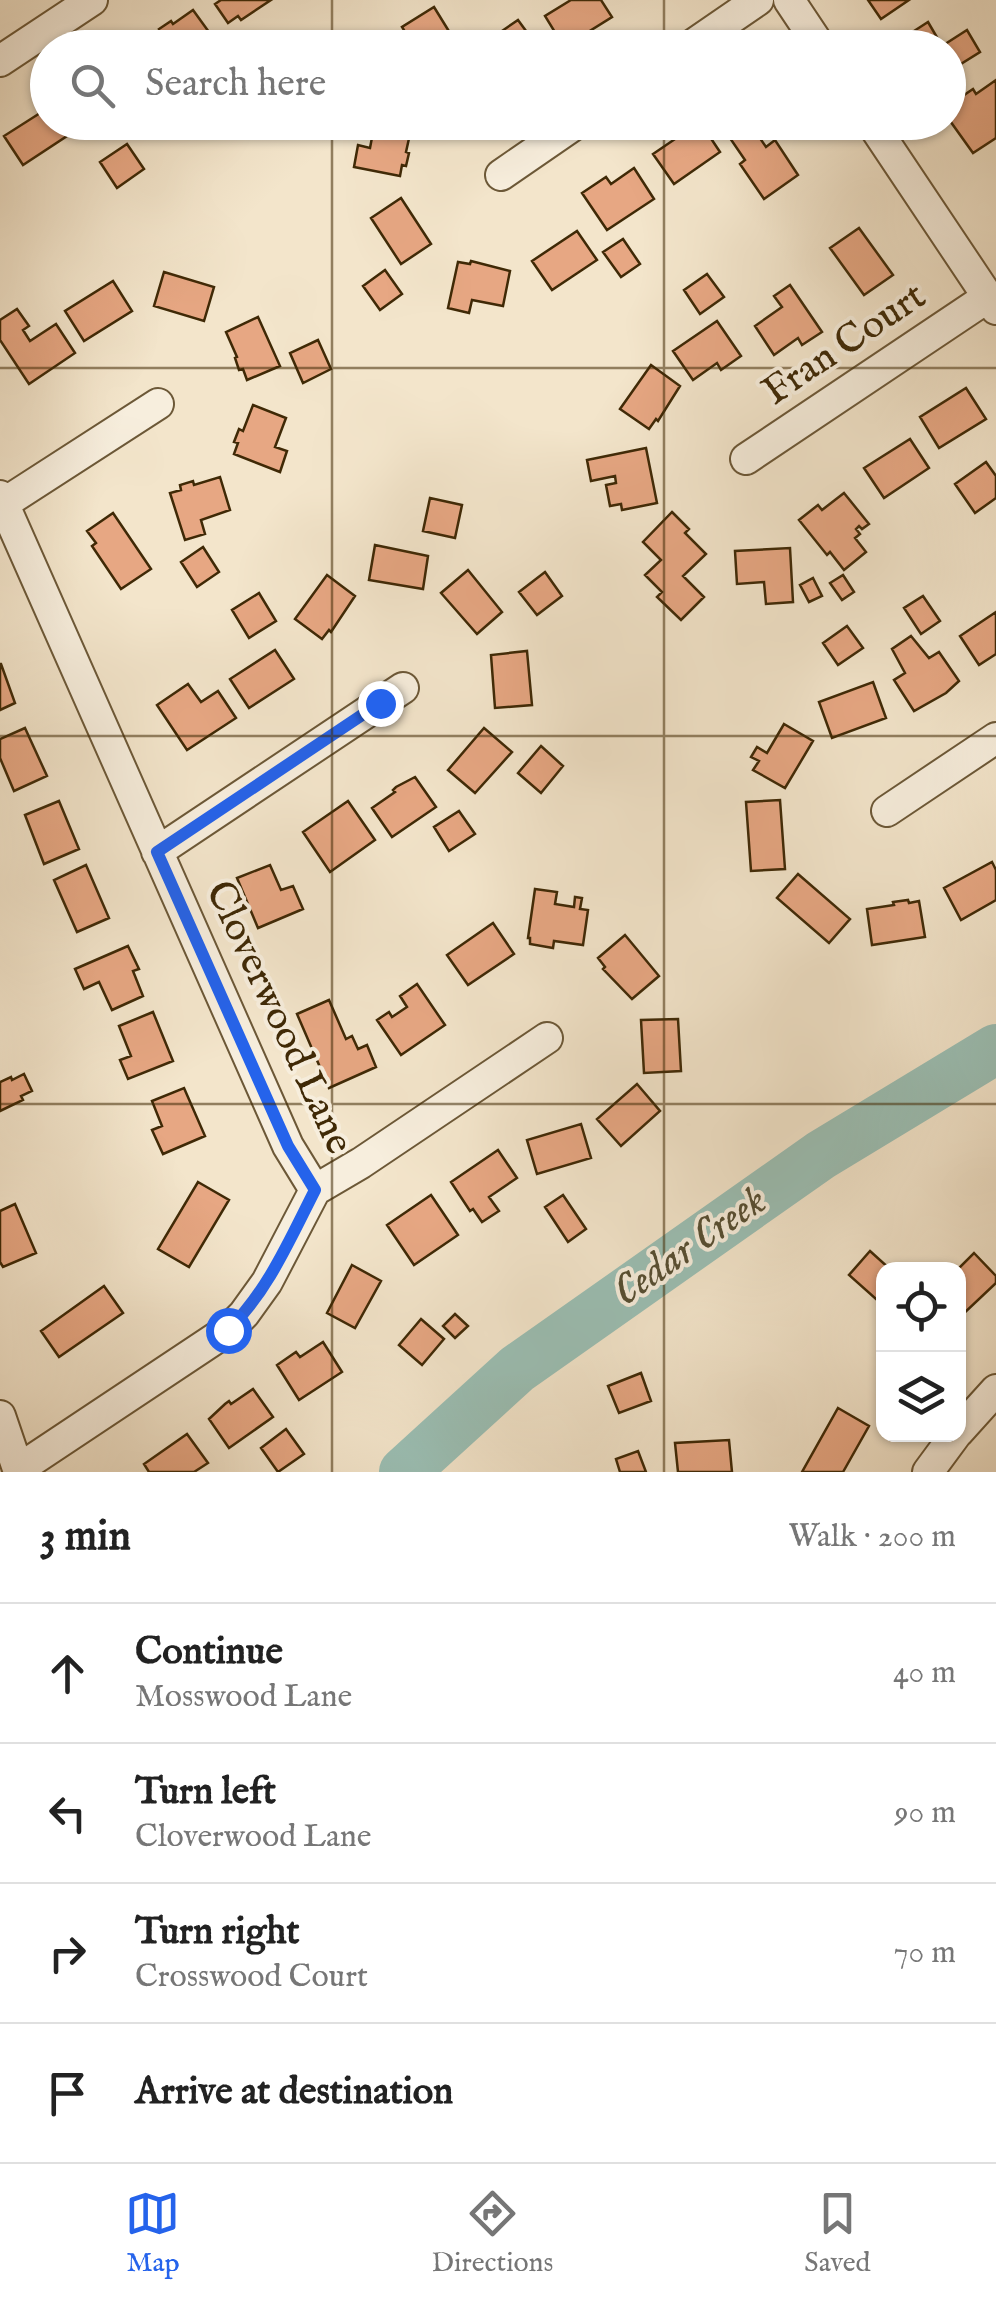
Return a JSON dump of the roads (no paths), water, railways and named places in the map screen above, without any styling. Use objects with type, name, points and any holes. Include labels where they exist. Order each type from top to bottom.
[{"type":"street","points":[[47,30],[92,0]]},
{"type":"street","points":[[714,30],[758,0]]},
{"type":"street","points":[[789,0],[809,30]]},
{"type":"street","points":[[0,61],[30,41]]},
{"type":"street","points":[[501,175],[552,140]]},
{"type":"street","points":[[883,140],[992,303]]},
{"type":"street","name":"Fran Court","points":[[746,459],[992,303]]},
{"type":"street","points":[[2,500],[158,404]]},
{"type":"street","name":"Cloverwood Lane","points":[[2,500],[288,1146],[315,1190]]},
{"type":"street","points":[[157,852],[404,688]]},
{"type":"street","points":[[886,811],[996,738]]},
{"type":"street","points":[[0,1416],[17,1466],[26,1465],[228,1330],[268,1282],[315,1190],[547,1038]]},
{"type":"street","points":[[966,1423],[996,1390]]},
{"type":"street","points":[[928,1472],[950,1442]]},
{"type":"waterway","name":"Cedar Creek","points":[[404,1472],[517,1369],[821,1155],[996,1049]]}]
